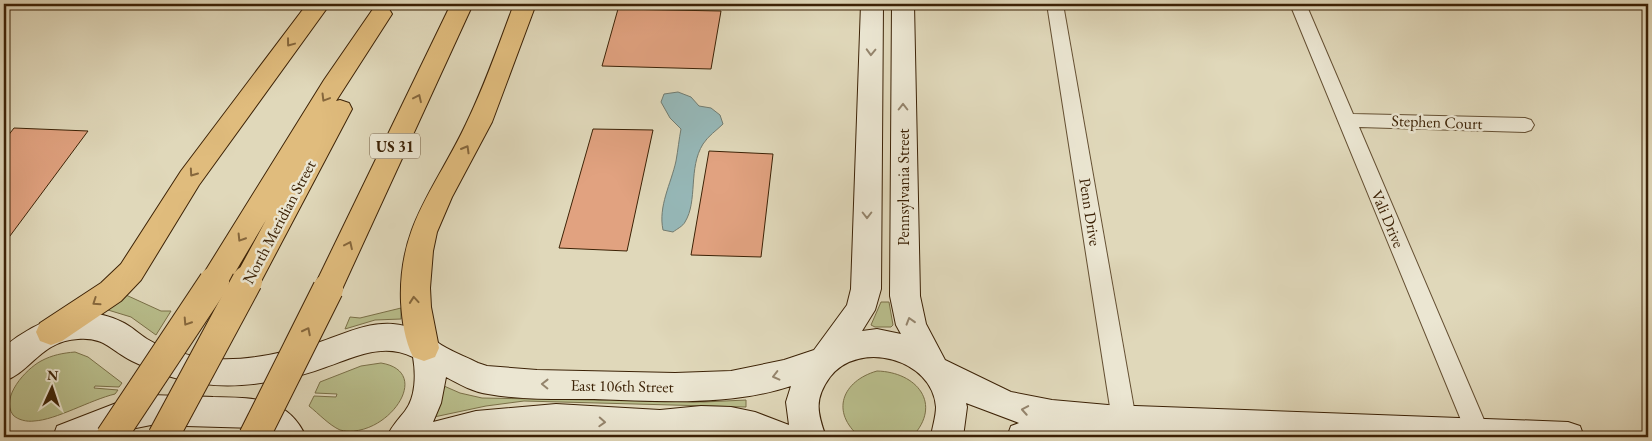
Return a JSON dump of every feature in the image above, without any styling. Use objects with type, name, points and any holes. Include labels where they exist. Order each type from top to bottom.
[{"type":"highway","points":[[47,334],[111,292],[131,272],[190,178],[319,4]]},
{"type":"highway","name":"US 31","points":[[254,437],[328,289],[462,4]]},
{"type":"highway","points":[[425,350],[417,324],[414,291],[417,255],[422,234],[440,195],[475,132],[504,62],[525,4]]},
{"type":"highway","points":[[111,437],[214,282],[333,86],[384,9]]},
{"type":"highway","name":"North Meridian Street","points":[[163,437],[354,82],[384,9]]},
{"type":"street","points":[[810,437],[803,420],[803,398],[810,376],[825,359],[860,310],[866,289],[872,4]]},
{"type":"street","name":"Pennsylvania Street","points":[[903,4],[905,296],[910,325],[949,393],[951,421],[946,437]]},
{"type":"street","name":"Penn Drive","points":[[1055,4],[1116,420]]},
{"type":"street","name":"Vali Drive","points":[[1298,4],[1478,434]]},
{"type":"street","name":"Stephen Court","points":[[1348,120],[1525,124]]},
{"type":"street","name":"East 106th Street","points":[[4,345],[78,326],[92,326],[114,332],[142,352],[177,365],[225,373],[283,365],[372,337],[397,336],[415,342],[425,350],[469,374],[487,380],[546,384],[675,387],[731,385],[784,374],[825,359],[849,346],[875,342],[901,347],[914,352],[934,368]]},
{"type":"street","points":[[4,367],[24,348],[47,334]]},
{"type":"street","points":[[403,437],[418,419],[426,400],[430,374],[425,350]]},
{"type":"street","points":[[934,368],[997,402],[1045,414],[1252,431],[1568,437]]},
{"type":"street","points":[[69,437],[119,417],[151,410],[257,413],[276,422],[290,437]]},
{"type":"street","points":[[433,437],[476,426],[556,419],[672,431],[701,421],[731,422],[755,427],[782,437]]},
{"type":"street","points":[[1023,437],[1071,430],[1116,420]]},
{"type":"green space","points":[[126,295],[161,311],[171,311],[156,335],[131,317],[108,310]]},
{"type":"green space","points":[[881,302],[889,302],[893,325],[891,327],[875,327],[871,325]]},
{"type":"green space","points":[[401,308],[401,319],[375,320],[345,329],[350,317],[360,318]]},
{"type":"green space","points":[[75,352],[88,357],[122,383],[119,387],[95,386],[94,388],[118,390],[115,394],[43,420],[26,421],[13,415],[10,408],[12,392],[28,370],[49,357]]},
{"type":"green space","points":[[381,363],[397,369],[404,379],[404,391],[398,404],[387,416],[373,425],[357,431],[340,430],[309,406],[314,396],[336,397],[337,394],[315,393],[320,382],[361,366]]},
{"type":"green space","points":[[877,371],[904,377],[921,392],[925,402],[925,413],[921,425],[912,437],[860,437],[845,418],[844,398],[848,390],[855,382]]},
{"type":"green space","points":[[444,386],[460,393],[482,398],[704,402],[746,400],[746,407],[524,401],[486,406],[434,417]]},
{"type":"water","points":[[678,92],[691,97],[699,106],[711,108],[720,115],[723,124],[705,141],[698,153],[689,214],[684,223],[673,232],[663,230],[662,212],[676,161],[681,129],[670,118],[661,102],[664,94]]},
{"type":"building","points":[[618,9],[721,11],[711,69],[602,66]]},
{"type":"building","points":[[14,128],[88,131],[4,244],[4,141]]},
{"type":"building","points":[[593,129],[653,130],[627,251],[559,248]]},
{"type":"building","points":[[709,151],[773,154],[761,257],[691,255]]}]
